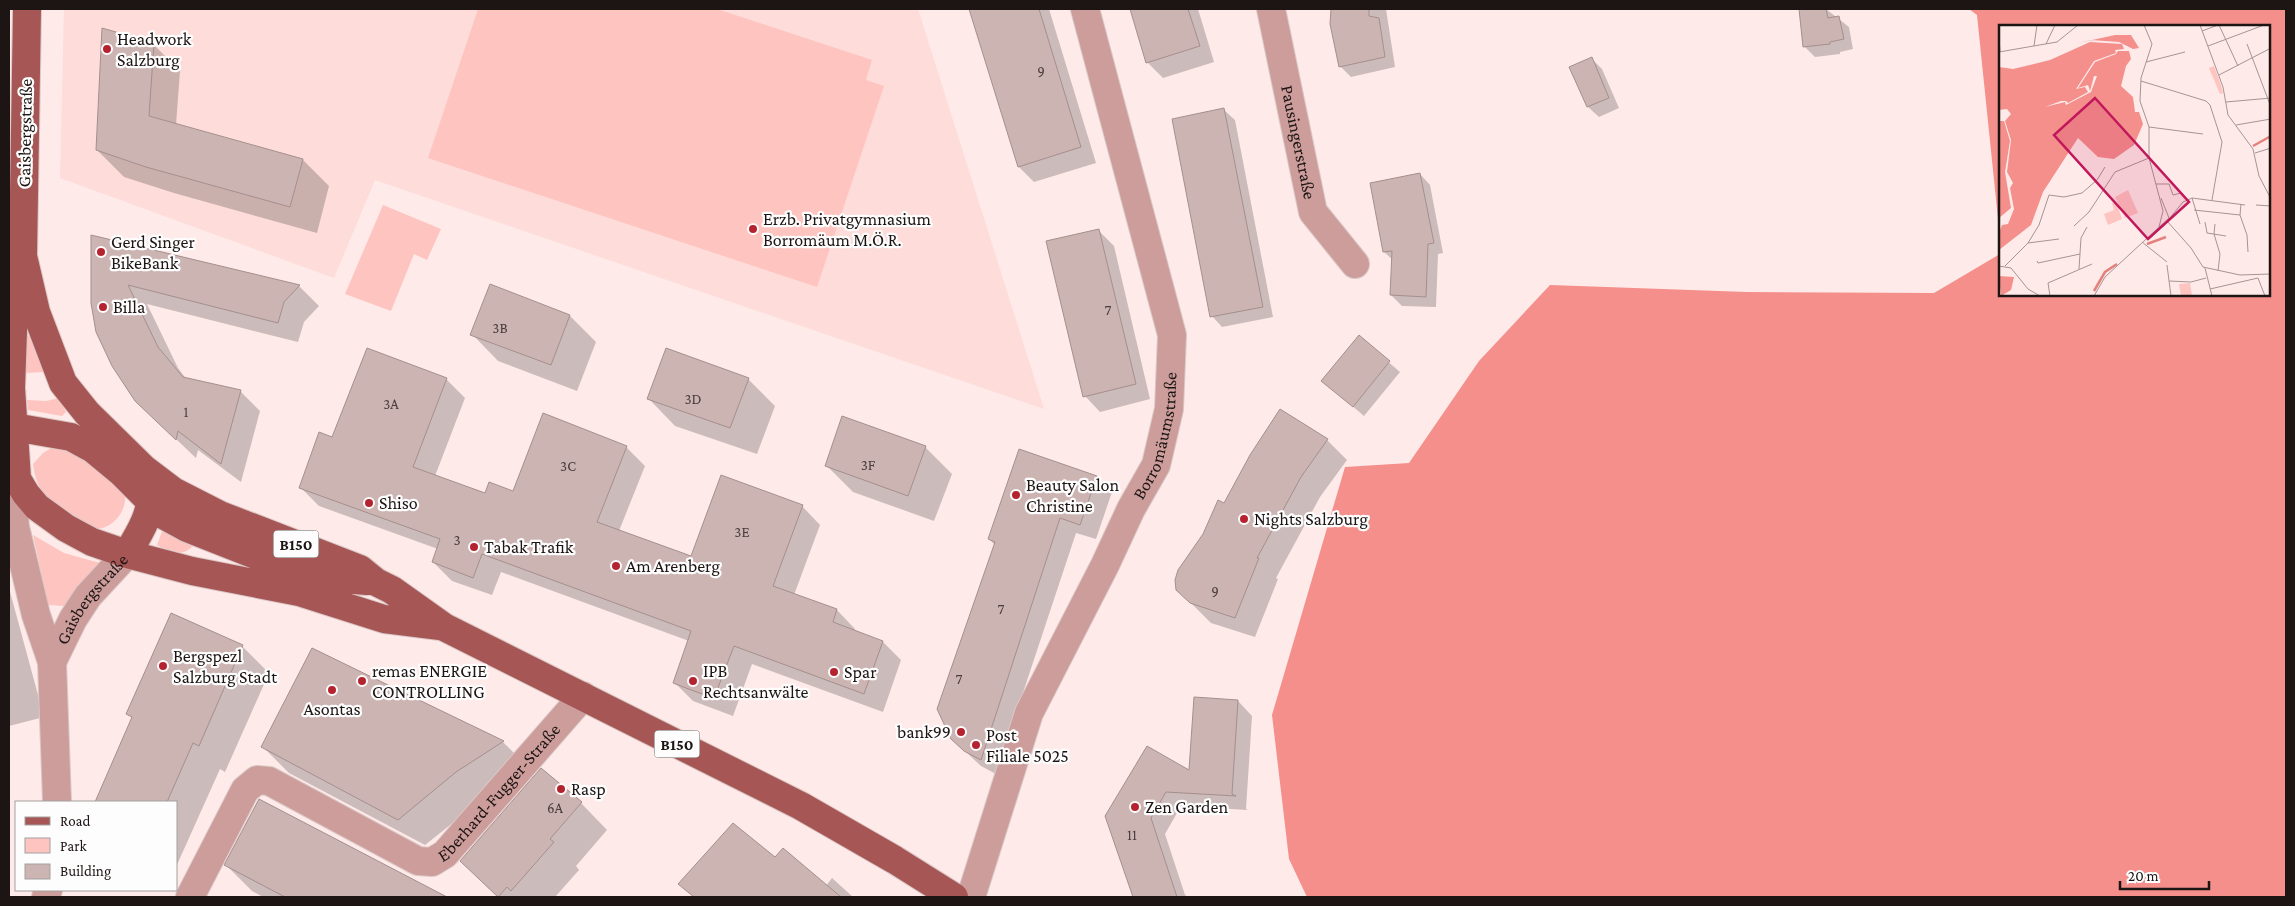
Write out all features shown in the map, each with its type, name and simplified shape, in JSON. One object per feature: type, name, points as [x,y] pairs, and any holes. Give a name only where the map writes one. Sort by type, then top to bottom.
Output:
[{"type":"main road","name":"Gaisbergstraße","points":[[27,9],[23,256],[14,304],[11,388],[13,478],[37,507],[66,528],[92,542],[128,554]]},
{"type":"main road","name":"Gaisbergstraße","points":[[23,256],[36,312],[63,383],[87,413],[144,468]]},
{"type":"main road","points":[[11,427],[71,437],[93,449],[122,473],[165,516],[188,528],[263,558],[329,578],[376,582]]},
{"type":"main road","points":[[128,554],[146,522],[152,503],[152,486],[144,468]]},
{"type":"main road","name":"B150","points":[[144,468],[173,490],[220,515],[360,568],[376,582],[392,590],[444,627],[801,806],[954,897]]},
{"type":"main road","name":"B150","points":[[128,554],[192,571],[299,592],[384,619],[444,627]]},
{"type":"street","name":"Borromäumstraße","points":[[971,897],[1029,713],[1131,509],[1156,465],[1170,409],[1172,335],[1084,9]]},
{"type":"street","name":"Pausingerstraße","points":[[1271,9],[1313,212],[1355,264]]},
{"type":"street","name":"Gaisbergstraße","points":[[13,478],[15,527],[36,615],[52,662],[57,801]]},
{"type":"street","name":"Gaisbergstraße","points":[[52,662],[73,619],[88,596],[128,554]]},
{"type":"street","name":"Eberhard-Fugger-Straße","points":[[190,897],[244,790],[257,780],[269,781],[418,861],[432,862],[445,854],[583,696]]},
{"type":"shaded area","name":"Erzb. Privatgymnasium Borromäum M.Ö.R.","points":[[64,9],[918,9],[1044,409],[375,180],[334,278],[60,178]]},
{"type":"shaded area","points":[[1969,9],[2286,9],[2286,897],[1307,897],[1289,859],[1272,715],[1345,467],[1409,463],[1479,361],[1550,285],[1747,292],[1934,293],[1999,255],[1999,296],[2270,296],[2270,25],[1999,25],[1999,228],[1977,15]]},
{"type":"green space","points":[[478,9],[717,9],[872,60],[866,80],[884,86],[817,287],[428,158]]},
{"type":"green space","points":[[383,205],[441,229],[427,260],[414,254],[391,311],[345,294]]},
{"type":"green space","points":[[26,335],[32,336],[47,372],[23,373]]},
{"type":"green space","points":[[59,398],[66,412],[62,416],[28,410],[27,400],[46,401]]},
{"type":"green space","points":[[58,444],[122,481],[125,496],[124,507],[117,518],[108,526],[96,529],[86,527],[60,511],[42,491],[33,464],[43,453]]},
{"type":"green space","points":[[165,524],[196,543],[187,551],[178,553],[168,551],[157,545]]},
{"type":"green space","points":[[33,535],[64,553],[100,563],[64,606],[48,605]]},
{"type":"building","points":[[969,9],[1039,9],[1081,147],[1018,167]]},
{"type":"building","points":[[1130,9],[1188,9],[1200,46],[1146,63]]},
{"type":"building","points":[[1331,9],[1369,9],[1369,16],[1379,18],[1385,57],[1339,67],[1330,24]]},
{"type":"building","points":[[1799,9],[1826,9],[1828,18],[1839,16],[1844,39],[1830,42],[1830,44],[1803,47]]},
{"type":"building","points":[[102,28],[154,43],[149,116],[303,159],[290,207],[146,167],[96,150]]},
{"type":"building","points":[[1592,57],[1609,98],[1587,107],[1569,67]]},
{"type":"building","points":[[1224,108],[1263,307],[1210,317],[1172,119]]},
{"type":"building","points":[[1420,173],[1434,243],[1428,244],[1426,297],[1390,295],[1392,251],[1383,252],[1370,183]]},
{"type":"building","points":[[1099,229],[1136,384],[1083,397],[1046,241]]},
{"type":"building","points":[[91,235],[300,285],[284,302],[278,323],[128,285],[158,347],[183,377],[241,390],[221,464],[178,431],[176,440],[135,401],[112,366],[96,332],[91,303]]},
{"type":"building","points":[[490,284],[570,315],[551,365],[470,335]]},
{"type":"building","points":[[1359,335],[1390,361],[1353,407],[1321,381]]},
{"type":"building","name":"Am Arenberg","points":[[367,348],[447,378],[413,467],[485,493],[489,482],[513,491],[543,413],[627,446],[597,522],[691,556],[721,475],[803,505],[773,586],[837,609],[833,622],[883,641],[864,694],[734,646],[714,698],[694,691],[673,683],[691,631],[482,554],[473,578],[432,562],[440,539],[299,488],[319,432],[332,437]]},
{"type":"building","points":[[666,348],[749,378],[730,428],[647,399]]},
{"type":"building","name":"Nights Salzburg","points":[[1280,409],[1328,439],[1301,477],[1257,558],[1259,558],[1235,618],[1190,603],[1176,590],[1175,580],[1178,570],[1203,534],[1218,500],[1224,503],[1250,455]]},
{"type":"building","points":[[842,416],[926,446],[908,496],[825,466]]},
{"type":"building","points":[[1019,449],[1097,476],[1080,525],[1060,518],[981,760],[964,751],[951,739],[937,709],[995,542],[988,539]]},
{"type":"building","points":[[171,613],[243,645],[199,746],[193,743],[167,801],[95,801],[132,717],[126,714]]},
{"type":"building","points":[[312,648],[504,741],[456,772],[398,820],[261,747]]},
{"type":"building","points":[[1194,697],[1238,700],[1232,794],[1236,796],[1166,792],[1151,818],[1177,897],[1133,897],[1105,816],[1147,746],[1189,770]]},
{"type":"building","points":[[541,768],[582,802],[550,839],[554,842],[511,891],[507,887],[498,897],[460,861]]},
{"type":"building","points":[[259,799],[447,897],[285,897],[224,865]]},
{"type":"building","points":[[733,823],[775,857],[783,848],[841,897],[694,897],[678,884]]},
{"type":"place","name":"Headwork Salzburg","points":[[107,49]]},
{"type":"place","name":"Erzb. Privatgymnasium Borromäum M.Ö.R.","points":[[753,229]]},
{"type":"place","name":"Gerd Singer BikeBank","points":[[101,252]]},
{"type":"place","name":"Billa","points":[[103,307]]},
{"type":"place","name":"Beauty Salon Christine","points":[[1016,495]]},
{"type":"place","name":"Shiso","points":[[369,503]]},
{"type":"place","name":"Nights Salzburg","points":[[1244,519]]},
{"type":"place","name":"Tabak Trafik","points":[[474,547]]},
{"type":"place","name":"Am Arenberg","points":[[616,566]]},
{"type":"place","name":"Bergspezl Salzburg Stadt","points":[[163,666]]},
{"type":"place","name":"Spar","points":[[834,672]]},
{"type":"place","name":"remas ENERGIE CONTROLLING","points":[[362,681]]},
{"type":"place","name":"IPB Rechtsanwälte","points":[[693,681]]},
{"type":"place","name":"Asontas","points":[[332,690]]},
{"type":"place","name":"bank99","points":[[961,732]]},
{"type":"place","name":"Post Filiale 5025","points":[[976,745]]},
{"type":"place","name":"Rasp","points":[[561,789]]},
{"type":"place","name":"Zen Garden","points":[[1135,807]]}]
